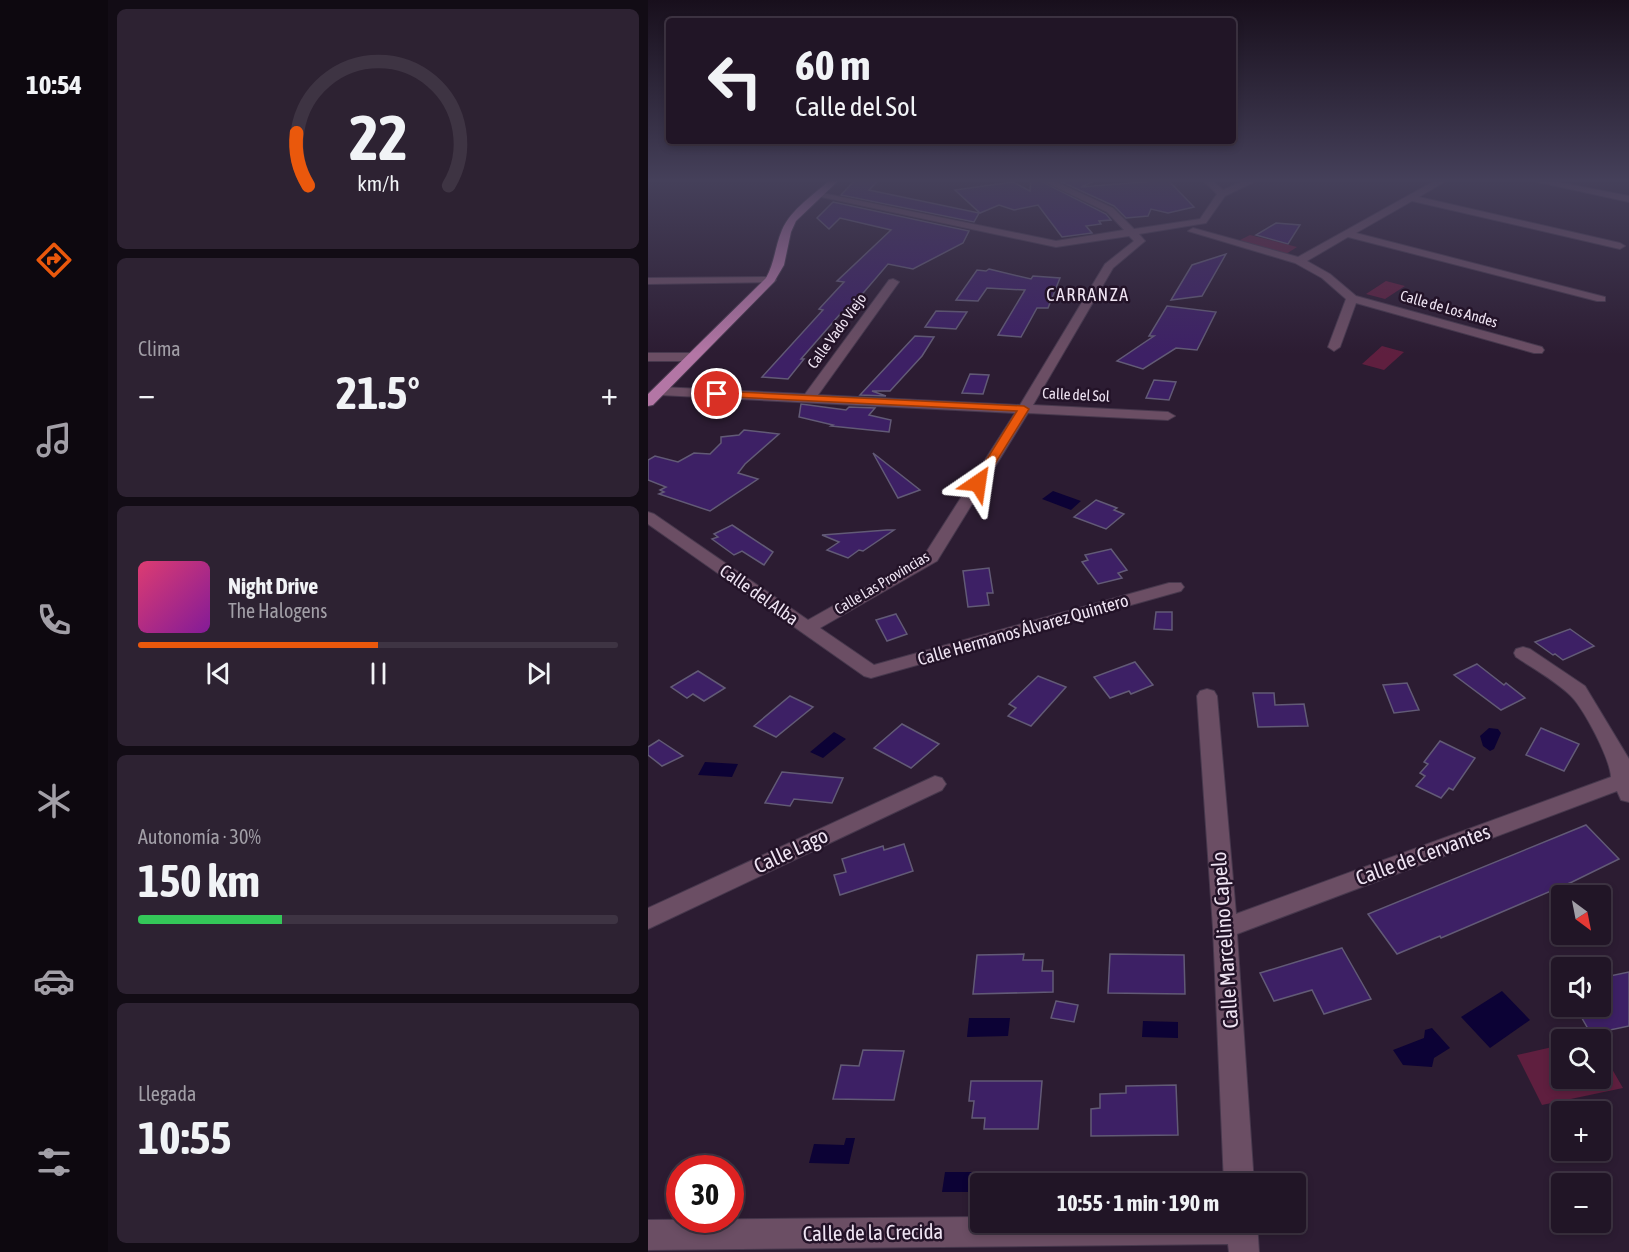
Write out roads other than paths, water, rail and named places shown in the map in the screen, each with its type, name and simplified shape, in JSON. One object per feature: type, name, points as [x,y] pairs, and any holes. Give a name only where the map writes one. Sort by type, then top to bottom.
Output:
[{"type":"main road","points":[[648,402],[770,280],[779,265],[785,237]]},
{"type":"street","points":[[1018,237],[1044,243],[1066,244],[1105,237]]},
{"type":"street","name":"Calle Las Provincias","points":[[807,628],[931,557],[1110,266],[1140,241],[1136,237]]},
{"type":"street","name":"Calle de Los Andes","points":[[1216,237],[1299,261],[1326,276],[1352,298],[1538,350]]},
{"type":"street","points":[[1299,261],[1341,237]]},
{"type":"street","points":[[1360,237],[1601,299]]},
{"type":"street","points":[[1583,237],[1620,246]]},
{"type":"street","points":[[648,281],[770,280]]},
{"type":"street","name":"Calle Vado Viejo","points":[[808,399],[893,282]]},
{"type":"street","points":[[1334,347],[1352,298]]},
{"type":"street","points":[[648,357],[693,357]]},
{"type":"street","name":"Calle del Sol","points":[[660,391],[1168,416]]},
{"type":"street","name":"Calle del Alba","points":[[648,517],[870,672]]},
{"type":"street","name":"Calle Hermanos Álvarez Quintero","points":[[870,672],[1175,587]]},
{"type":"street","points":[[1523,653],[1578,691],[1615,750],[1625,776]]},
{"type":"street","name":"Calle Marcelino Capelo","points":[[1208,696],[1225,928],[1238,1173]]},
{"type":"street","name":"Calle de Cervantes","points":[[1225,928],[1625,776]]},
{"type":"street","name":"Calle Lago","points":[[648,919],[935,784]]},
{"type":"street","name":"Calle de la Crecida","points":[[648,1235],[1242,1235]]},
{"type":"district","name":"CARRANZA","points":[[1088,295]]}]
